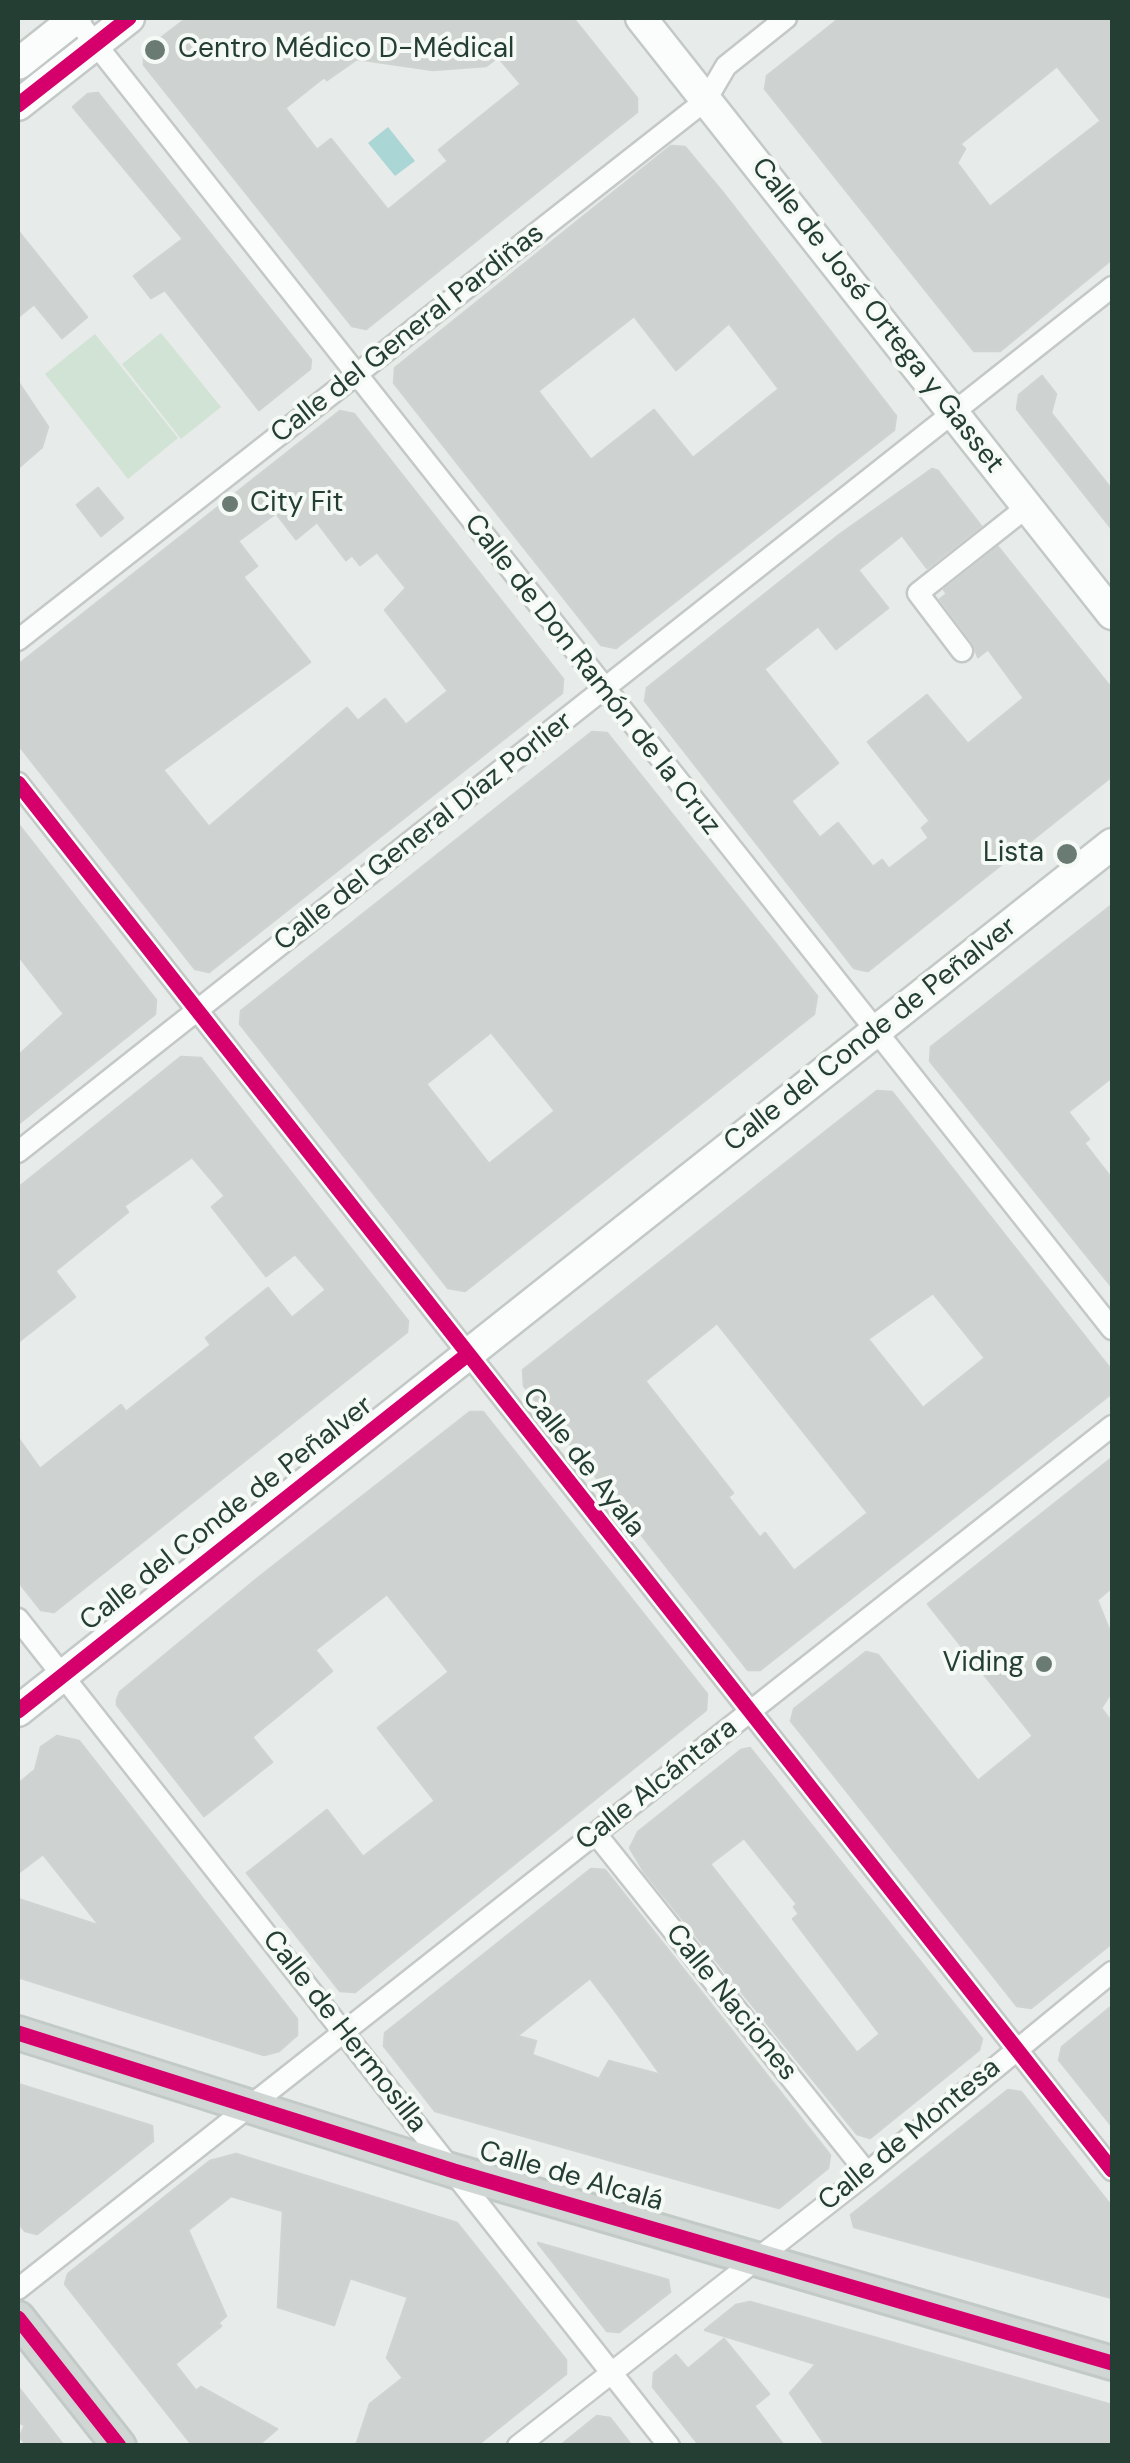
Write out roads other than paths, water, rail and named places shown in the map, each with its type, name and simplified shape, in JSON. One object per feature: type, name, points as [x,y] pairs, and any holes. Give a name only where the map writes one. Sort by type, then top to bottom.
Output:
[{"type":"main road","name":"Calle de Alcalá","points":[[18,2033],[454,2170],[1112,2362]]},
{"type":"main road","points":[[18,2318],[119,2446]]},
{"type":"street","points":[[18,64],[76,18]]},
{"type":"street","name":"Calle de Don Ramón de la Cruz","points":[[76,18],[603,690],[1112,1329]]},
{"type":"street","points":[[18,106],[128,18]]},
{"type":"street","name":"Calle de José Ortega y Gasset","points":[[641,18],[1112,614]]},
{"type":"street","name":"Calle del General Pardiñas","points":[[18,640],[706,100],[726,66],[786,18]]},
{"type":"street","name":"Calle del General Díaz Porlier","points":[[18,1152],[1112,287]]},
{"type":"street","points":[[962,652],[918,594],[1028,506]]},
{"type":"street","name":"Calle de Ayala","points":[[18,783],[748,1714],[1112,2170]]},
{"type":"street","name":"Calle del Conde de Peñalver","points":[[18,1711],[1112,844]]},
{"type":"street","name":"Calle Alcántara","points":[[18,2290],[1112,1426]]},
{"type":"street","name":"Calle de Hermosilla","points":[[18,1619],[669,2446]]},
{"type":"street","name":"Calle Naciones","points":[[596,1834],[867,2173]]},
{"type":"street","name":"Calle de Montesa","points":[[518,2446],[867,2173],[1112,1972]]},
{"type":"water","points":[[388,127],[415,161],[395,176],[368,143]]},
{"type":"place","name":"Centro Médico D-Médical","points":[[155,50]]},
{"type":"place","name":"City Fit","points":[[230,504]]},
{"type":"place","name":"Lista","points":[[1067,854]]},
{"type":"place","name":"Viding","points":[[1044,1664]]}]
